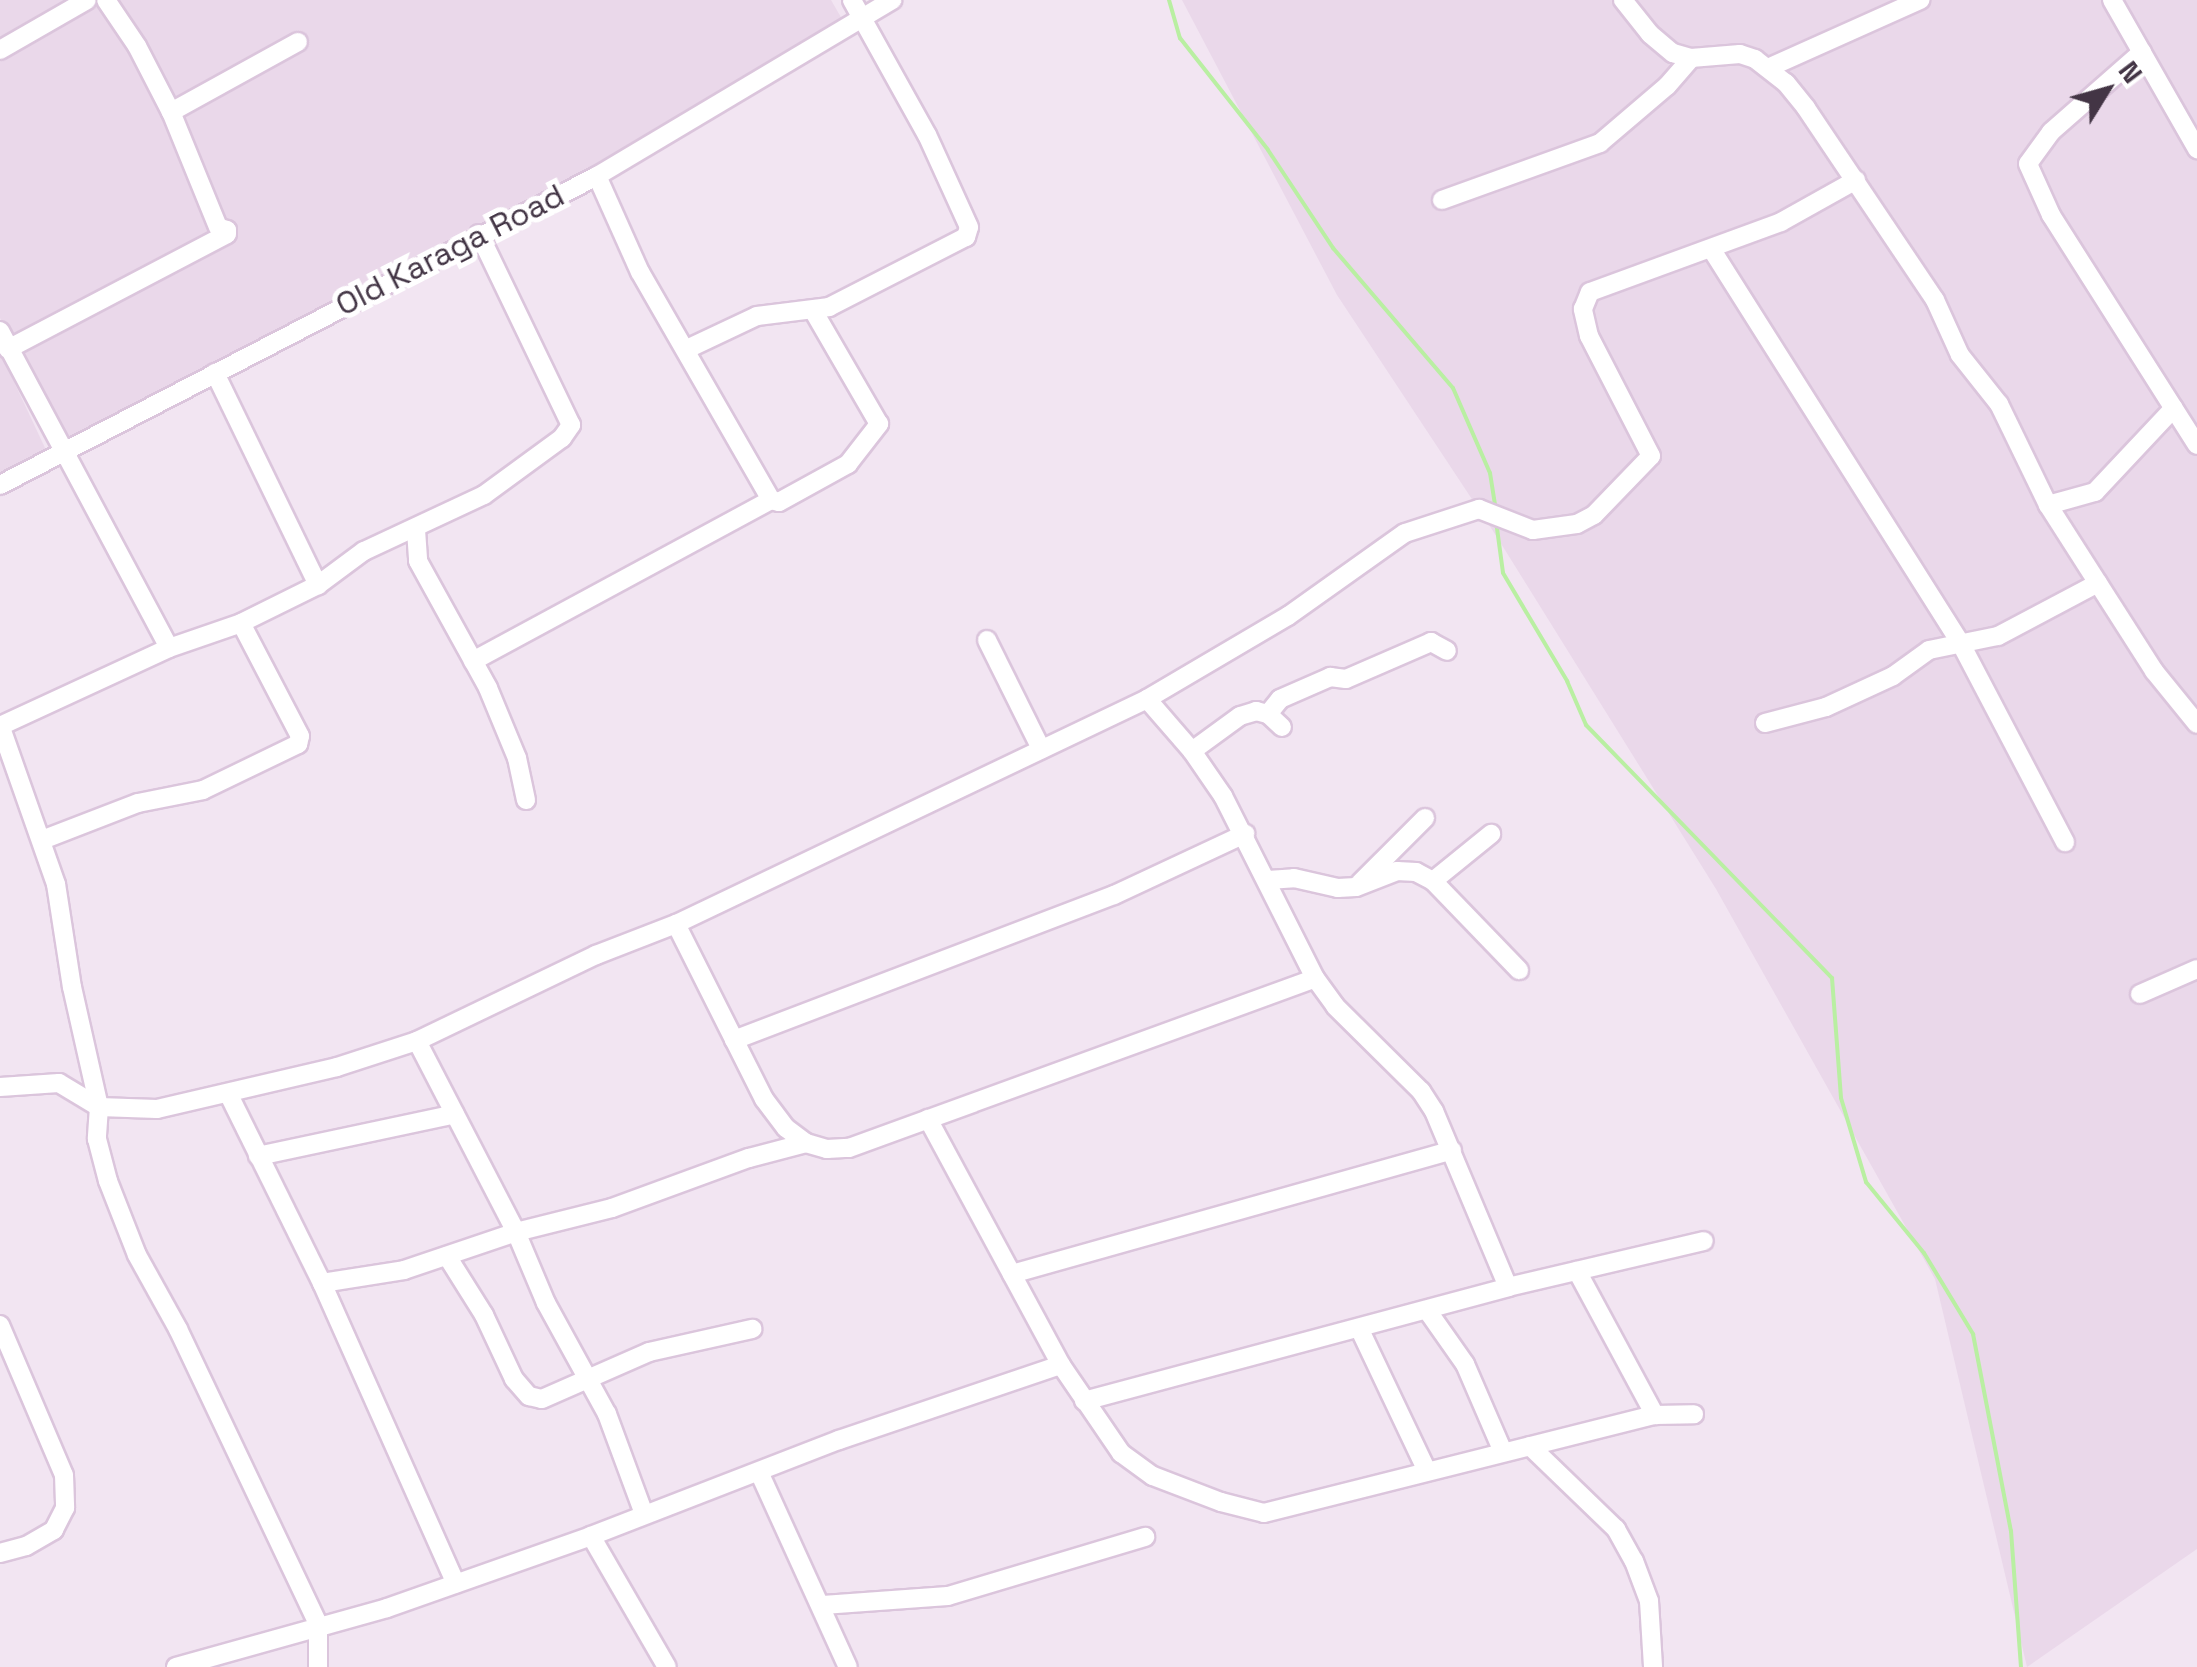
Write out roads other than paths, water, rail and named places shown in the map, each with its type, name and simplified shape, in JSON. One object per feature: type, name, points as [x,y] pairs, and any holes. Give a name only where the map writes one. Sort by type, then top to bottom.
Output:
[{"type":"street","points":[[0,50],[88,0]]},
{"type":"street","points":[[8,350],[227,234],[227,230],[218,227],[171,112],[137,46],[106,0]]},
{"type":"street","points":[[687,349],[757,316],[814,312],[855,296],[958,242],[969,228],[919,118],[852,0]]},
{"type":"street","name":"Old Karaga Road","points":[[0,485],[479,234],[598,176],[892,0]]},
{"type":"street","points":[[1623,0],[1650,34],[1674,53],[1691,58],[1740,54],[1768,68],[1806,108],[1935,300],[1960,354],[1999,404],[2048,505],[2154,671],[2197,724]]},
{"type":"street","points":[[1768,68],[1920,0]]},
{"type":"street","points":[[2112,0],[2197,149]]},
{"type":"street","points":[[171,112],[298,42]]},
{"type":"street","points":[[2142,52],[2051,132],[2028,164],[2051,215],[2197,445]]},
{"type":"street","points":[[1442,200],[1600,143],[1667,86],[1691,58]]},
{"type":"street","points":[[598,176],[640,272],[771,500]]},
{"type":"street","points":[[0,1087],[59,1083],[99,1107],[157,1110],[229,1095],[416,1041],[596,954],[676,924],[1147,699],[1288,616],[1405,534],[1479,510],[1533,530],[1578,524],[1594,514],[1651,456],[1588,336],[1583,309],[1590,292],[1780,222],[1856,180]]},
{"type":"street","points":[[318,1667],[318,1624],[178,1328],[137,1255],[108,1181],[97,1139],[99,1107],[72,987],[56,884],[0,725],[169,648],[241,623],[318,585],[364,552],[484,495],[534,462],[571,425],[479,234]]},
{"type":"street","points":[[1712,250],[1961,644],[2065,842]]},
{"type":"street","points":[[473,661],[771,500],[779,502],[848,464],[879,424],[814,312]]},
{"type":"street","points":[[0,331],[169,648]]},
{"type":"street","points":[[214,373],[318,585]]},
{"type":"street","points":[[2048,505],[2096,492],[2174,408]]},
{"type":"street","points":[[416,530],[418,561],[473,661],[517,758],[526,800]]},
{"type":"street","points":[[1766,723],[1826,707],[1893,676],[1929,650],[1998,636],[2098,583]]},
{"type":"street","points":[[42,840],[138,803],[203,790],[298,744],[300,736],[241,623]]},
{"type":"street","points":[[987,640],[1041,749]]},
{"type":"street","points":[[1192,751],[1240,716],[1256,711],[1275,721],[1280,700],[1330,677],[1346,678],[1431,642],[1448,651]]},
{"type":"street","points":[[1147,699],[1192,751],[1245,834],[1315,978],[1335,1006],[1421,1091],[1452,1150],[1508,1287]]},
{"type":"street","points":[[1356,887],[1425,818]]},
{"type":"street","points":[[734,1040],[1114,895],[1245,834]]},
{"type":"street","points":[[1433,881],[1491,834]]},
{"type":"street","points":[[1268,880],[1294,878],[1338,888],[1356,887],[1397,870],[1416,872],[1433,881],[1519,970]]},
{"type":"street","points":[[676,924],[764,1099],[786,1128],[806,1143],[826,1149],[849,1148],[1315,978]]},
{"type":"street","points":[[2140,994],[2197,969]]},
{"type":"street","points":[[416,1041],[516,1232],[586,1383],[607,1414],[644,1514]]},
{"type":"street","points":[[229,1095],[322,1283],[456,1584]]},
{"type":"street","points":[[258,1156],[455,1114]]},
{"type":"street","points":[[928,1119],[1061,1365],[1121,1453],[1153,1476],[1221,1502],[1264,1513],[1655,1415],[1694,1414]]},
{"type":"street","points":[[322,1283],[370,1278],[447,1256],[516,1232],[612,1208],[749,1158],[806,1143]]},
{"type":"street","points":[[1012,1274],[1452,1150]]},
{"type":"street","points":[[1084,1401],[1360,1330],[1508,1287],[1704,1241]]},
{"type":"street","points":[[447,1256],[484,1315],[514,1379],[529,1396],[556,1397],[649,1352],[752,1330]]},
{"type":"street","points":[[1577,1270],[1655,1415]]},
{"type":"street","points":[[1427,1310],[1465,1364],[1504,1452]]},
{"type":"street","points":[[0,1325],[64,1475],[65,1508],[54,1530],[26,1546],[0,1553]]},
{"type":"street","points":[[1360,1330],[1427,1471]]},
{"type":"street","points":[[176,1667],[318,1624],[387,1608],[592,1536],[839,1440],[1061,1365]]},
{"type":"street","points":[[1530,1446],[1616,1530],[1634,1561],[1649,1601],[1652,1667]]},
{"type":"street","points":[[759,1472],[823,1604],[848,1667]]},
{"type":"street","points":[[592,1536],[667,1667]]},
{"type":"street","points":[[823,1604],[948,1596],[1145,1537]]},
{"type":"waterway","points":[[1169,0],[1180,38],[1268,150],[1333,248],[1453,388],[1490,473],[1495,506]]},
{"type":"waterway","points":[[1496,521],[1503,573],[1567,681],[1586,725],[1832,978],[1841,1098],[1866,1182],[1924,1253],[1973,1334],[2011,1531],[2021,1667]]}]
